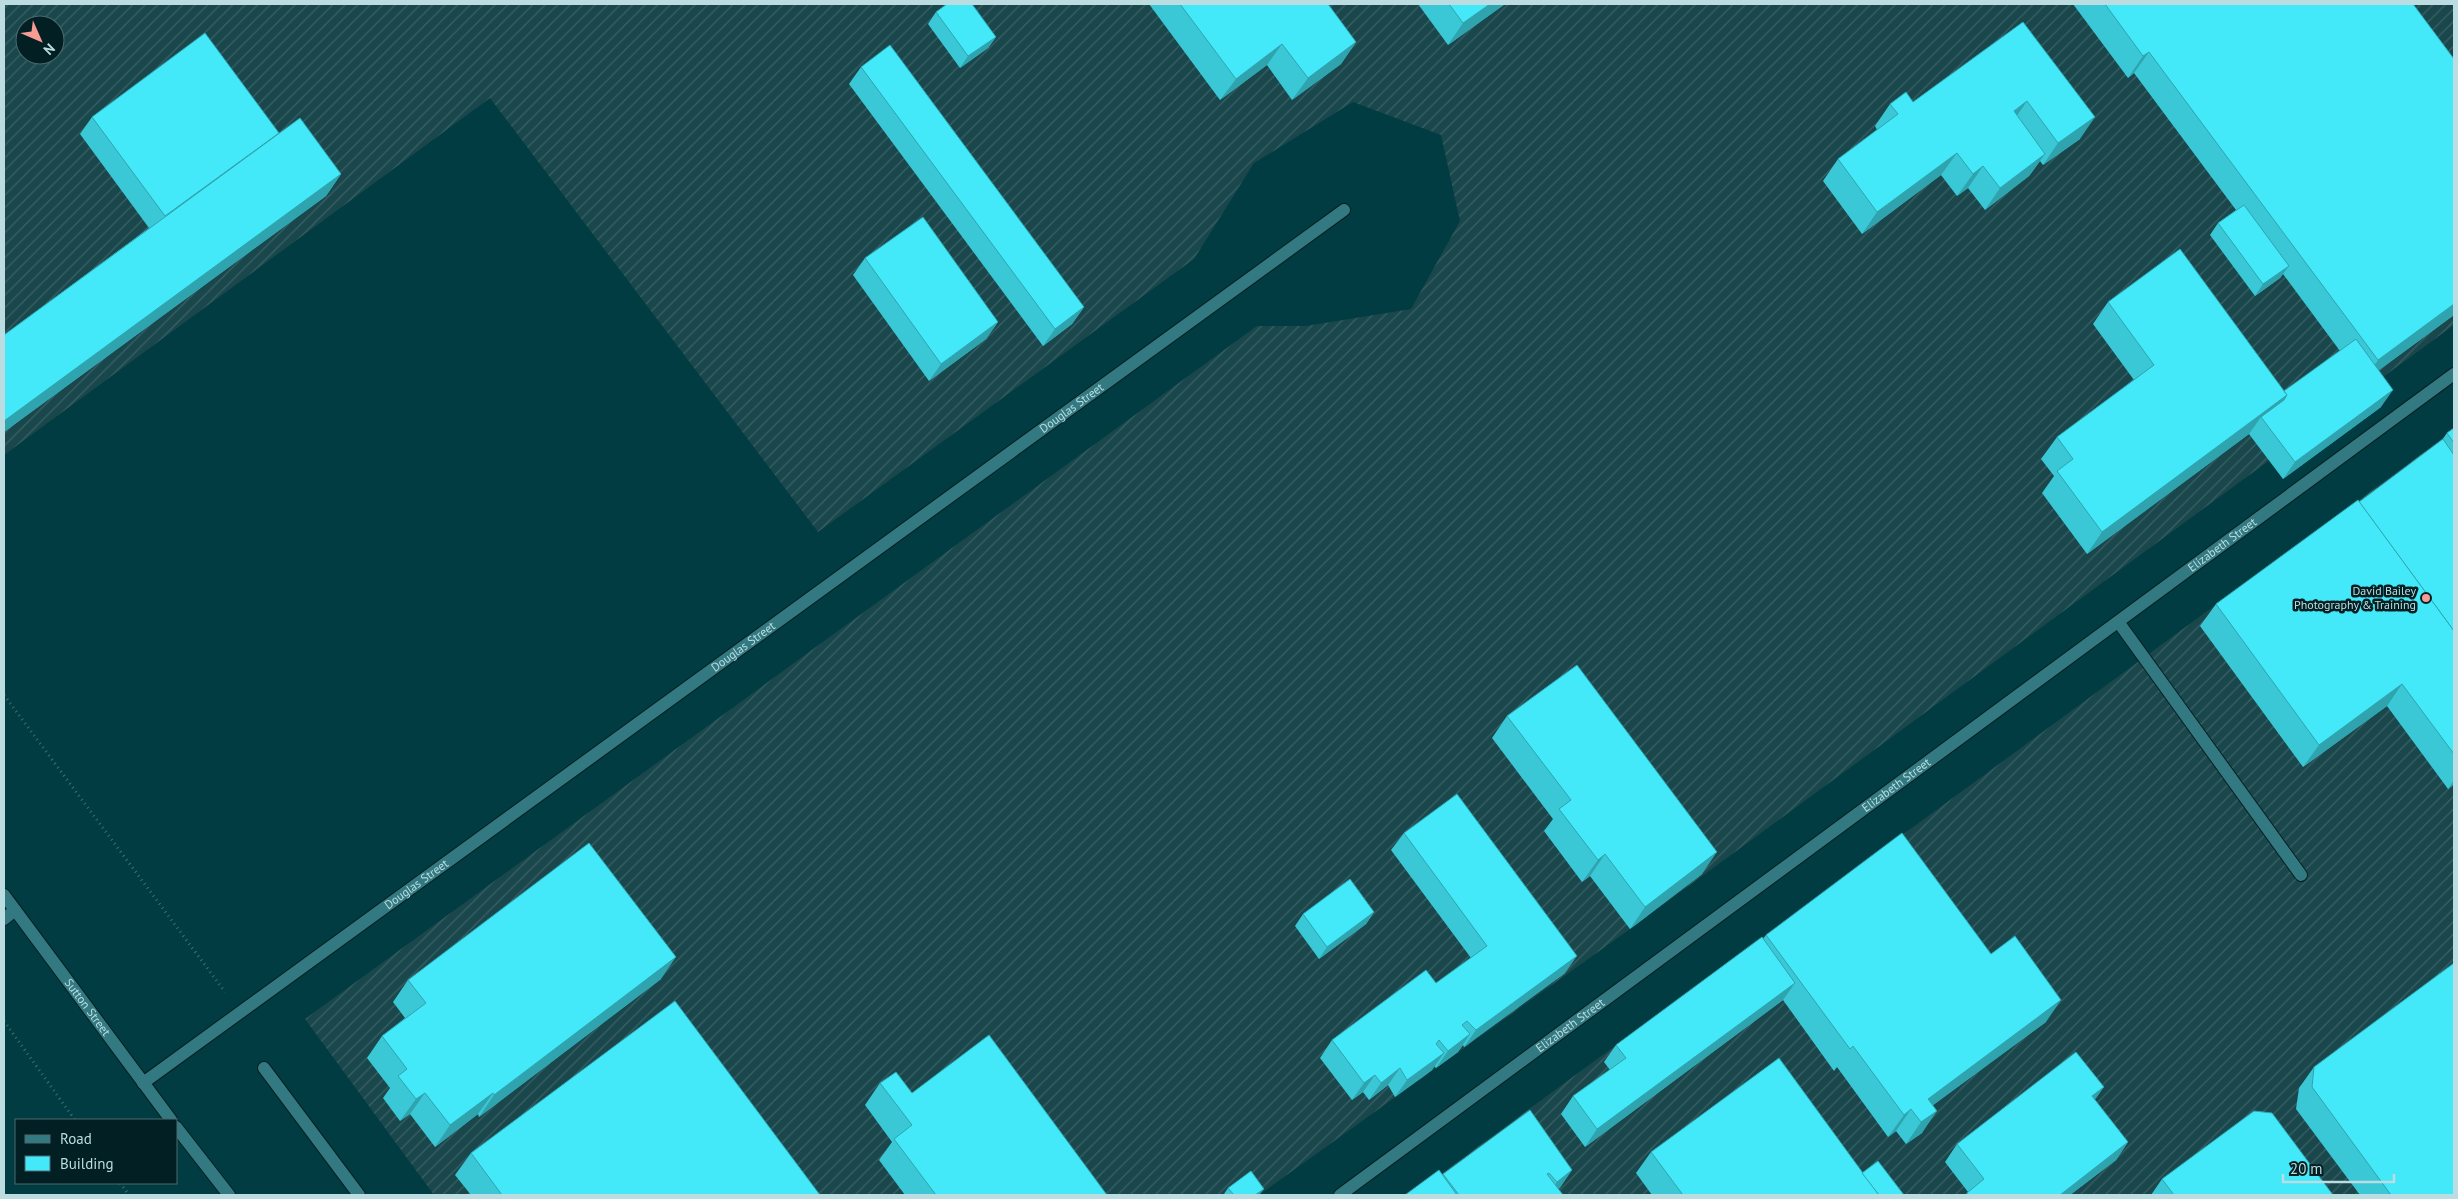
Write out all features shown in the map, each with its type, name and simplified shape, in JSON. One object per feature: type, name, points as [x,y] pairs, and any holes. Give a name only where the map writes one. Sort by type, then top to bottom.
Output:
[{"type":"street","name":"Douglas Street","points":[[142,1083],[1344,210]]},
{"type":"street","name":"Elizabeth Street","points":[[1340,1195],[2454,374]]},
{"type":"street","points":[[2118,623],[2301,875]]},
{"type":"street","name":"Sutton Street","points":[[4,895],[170,1119]]},
{"type":"street","points":[[4,919],[15,910]]},
{"type":"street","points":[[264,1068],[359,1195]]},
{"type":"street","points":[[178,1130],[228,1195]]},
{"type":"path","points":[[4,695],[240,1012]]},
{"type":"path","points":[[4,1021],[74,1119]]},
{"type":"path","points":[[121,1184],[129,1195]]},
{"type":"shaded area","points":[[4,4],[2454,4],[2454,325],[1630,929],[1259,1195],[434,1195],[305,1019],[1257,326],[1306,326],[1411,309],[1460,221],[1441,135],[1353,102],[1254,163],[1194,259],[818,532],[490,98],[4,455]]},
{"type":"shaded area","points":[[2454,430],[2454,1195],[1412,1195]]},
{"type":"building","points":[[947,4],[972,4],[996,37],[968,56],[936,12]]},
{"type":"building","points":[[1180,4],[1328,4],[1356,42],[1308,78],[1282,44],[1236,79]]},
{"type":"building","points":[[1449,4],[1490,4],[1463,23]]},
{"type":"building","points":[[2105,4],[2413,4],[2454,59],[2454,304],[2378,360],[2149,52],[2143,56]]},
{"type":"building","points":[[2023,22],[2095,117],[2058,143],[2027,101],[2014,111],[2045,154],[2000,188],[1983,166],[1973,174],[1957,153],[1877,212],[1838,159],[1898,114],[1890,104],[1906,92],[1913,102]]},
{"type":"building","points":[[205,33],[279,133],[165,216],[92,117]]},
{"type":"building","points":[[890,45],[1084,307],[1055,329],[861,67]]},
{"type":"building","points":[[300,118],[341,174],[4,421],[4,335]]},
{"type":"building","points":[[2244,205],[2289,266],[2263,284],[2218,223]]},
{"type":"building","points":[[923,217],[998,322],[941,364],[865,258]]},
{"type":"building","points":[[2180,249],[2287,395],[2102,532],[2057,471],[2073,459],[2057,437],[2154,365],[2108,302]]},
{"type":"building","points":[[2356,339],[2393,390],[2295,462],[2261,417],[2284,400],[2287,395],[2284,391]]},
{"type":"building","points":[[2454,428],[2454,443],[2447,433]]},
{"type":"building","name":"David Bailey Photography & Training","points":[[2443,439],[2454,455],[2454,631],[2359,502]]},
{"type":"building","points":[[2358,500],[2454,631],[2454,754],[2402,684],[2319,745],[2216,604]]},
{"type":"building","points":[[1577,665],[1717,852],[1645,907],[1605,854],[1598,860],[1559,809],[1571,800],[1507,716]]},
{"type":"building","points":[[1457,794],[1577,956],[1476,1030],[1467,1021],[1462,1025],[1470,1034],[1448,1051],[1439,1040],[1436,1044],[1444,1053],[1407,1080],[1400,1068],[1381,1083],[1375,1075],[1364,1083],[1332,1040],[1426,970],[1436,983],[1487,946],[1404,833]]},
{"type":"building","points":[[1902,833],[1991,954],[2015,936],[2061,1000],[1928,1099],[1937,1111],[1921,1122],[1911,1109],[1904,1115],[1853,1046],[1850,1049],[1766,935]]},
{"type":"building","points":[[589,843],[676,957],[494,1095],[493,1093],[450,1125],[425,1093],[416,1099],[398,1076],[407,1069],[382,1036],[426,1003],[408,980]]},
{"type":"building","points":[[1350,879],[1374,912],[1327,947],[1303,914]]},
{"type":"building","points":[[1762,937],[1795,983],[1597,1129],[1573,1096],[1626,1058],[1616,1045]]},
{"type":"building","points":[[2454,963],[2454,1195],[2391,1195],[2312,1087],[2314,1067]]},
{"type":"building","points":[[675,1001],[820,1195],[502,1195],[471,1153]]},
{"type":"building","points":[[989,1035],[1107,1195],[936,1195],[894,1139],[912,1125],[880,1083],[896,1072],[912,1093]]},
{"type":"building","points":[[2076,1052],[2104,1087],[2092,1096],[2128,1142],[2060,1195],[1968,1195],[1967,1193],[1984,1179],[1957,1144]]},
{"type":"building","points":[[1779,1058],[1879,1195],[1683,1195],[1651,1152]]},
{"type":"building","points":[[1530,1110],[1572,1170],[1557,1182],[1549,1173],[1547,1174],[1563,1195],[1459,1195],[1443,1174]]},
{"type":"building","points":[[2254,1111],[2272,1113],[2333,1195],[2174,1195],[2162,1179]]},
{"type":"building","points":[[1878,1161],[1904,1195],[1879,1195],[1862,1173]]},
{"type":"building","points":[[1439,1170],[1457,1195],[1405,1195]]},
{"type":"building","points":[[1251,1171],[1264,1189],[1255,1195],[1234,1195],[1228,1188]]},
{"type":"place","name":"David Bailey Photography & Training","points":[[2426,598]]}]
